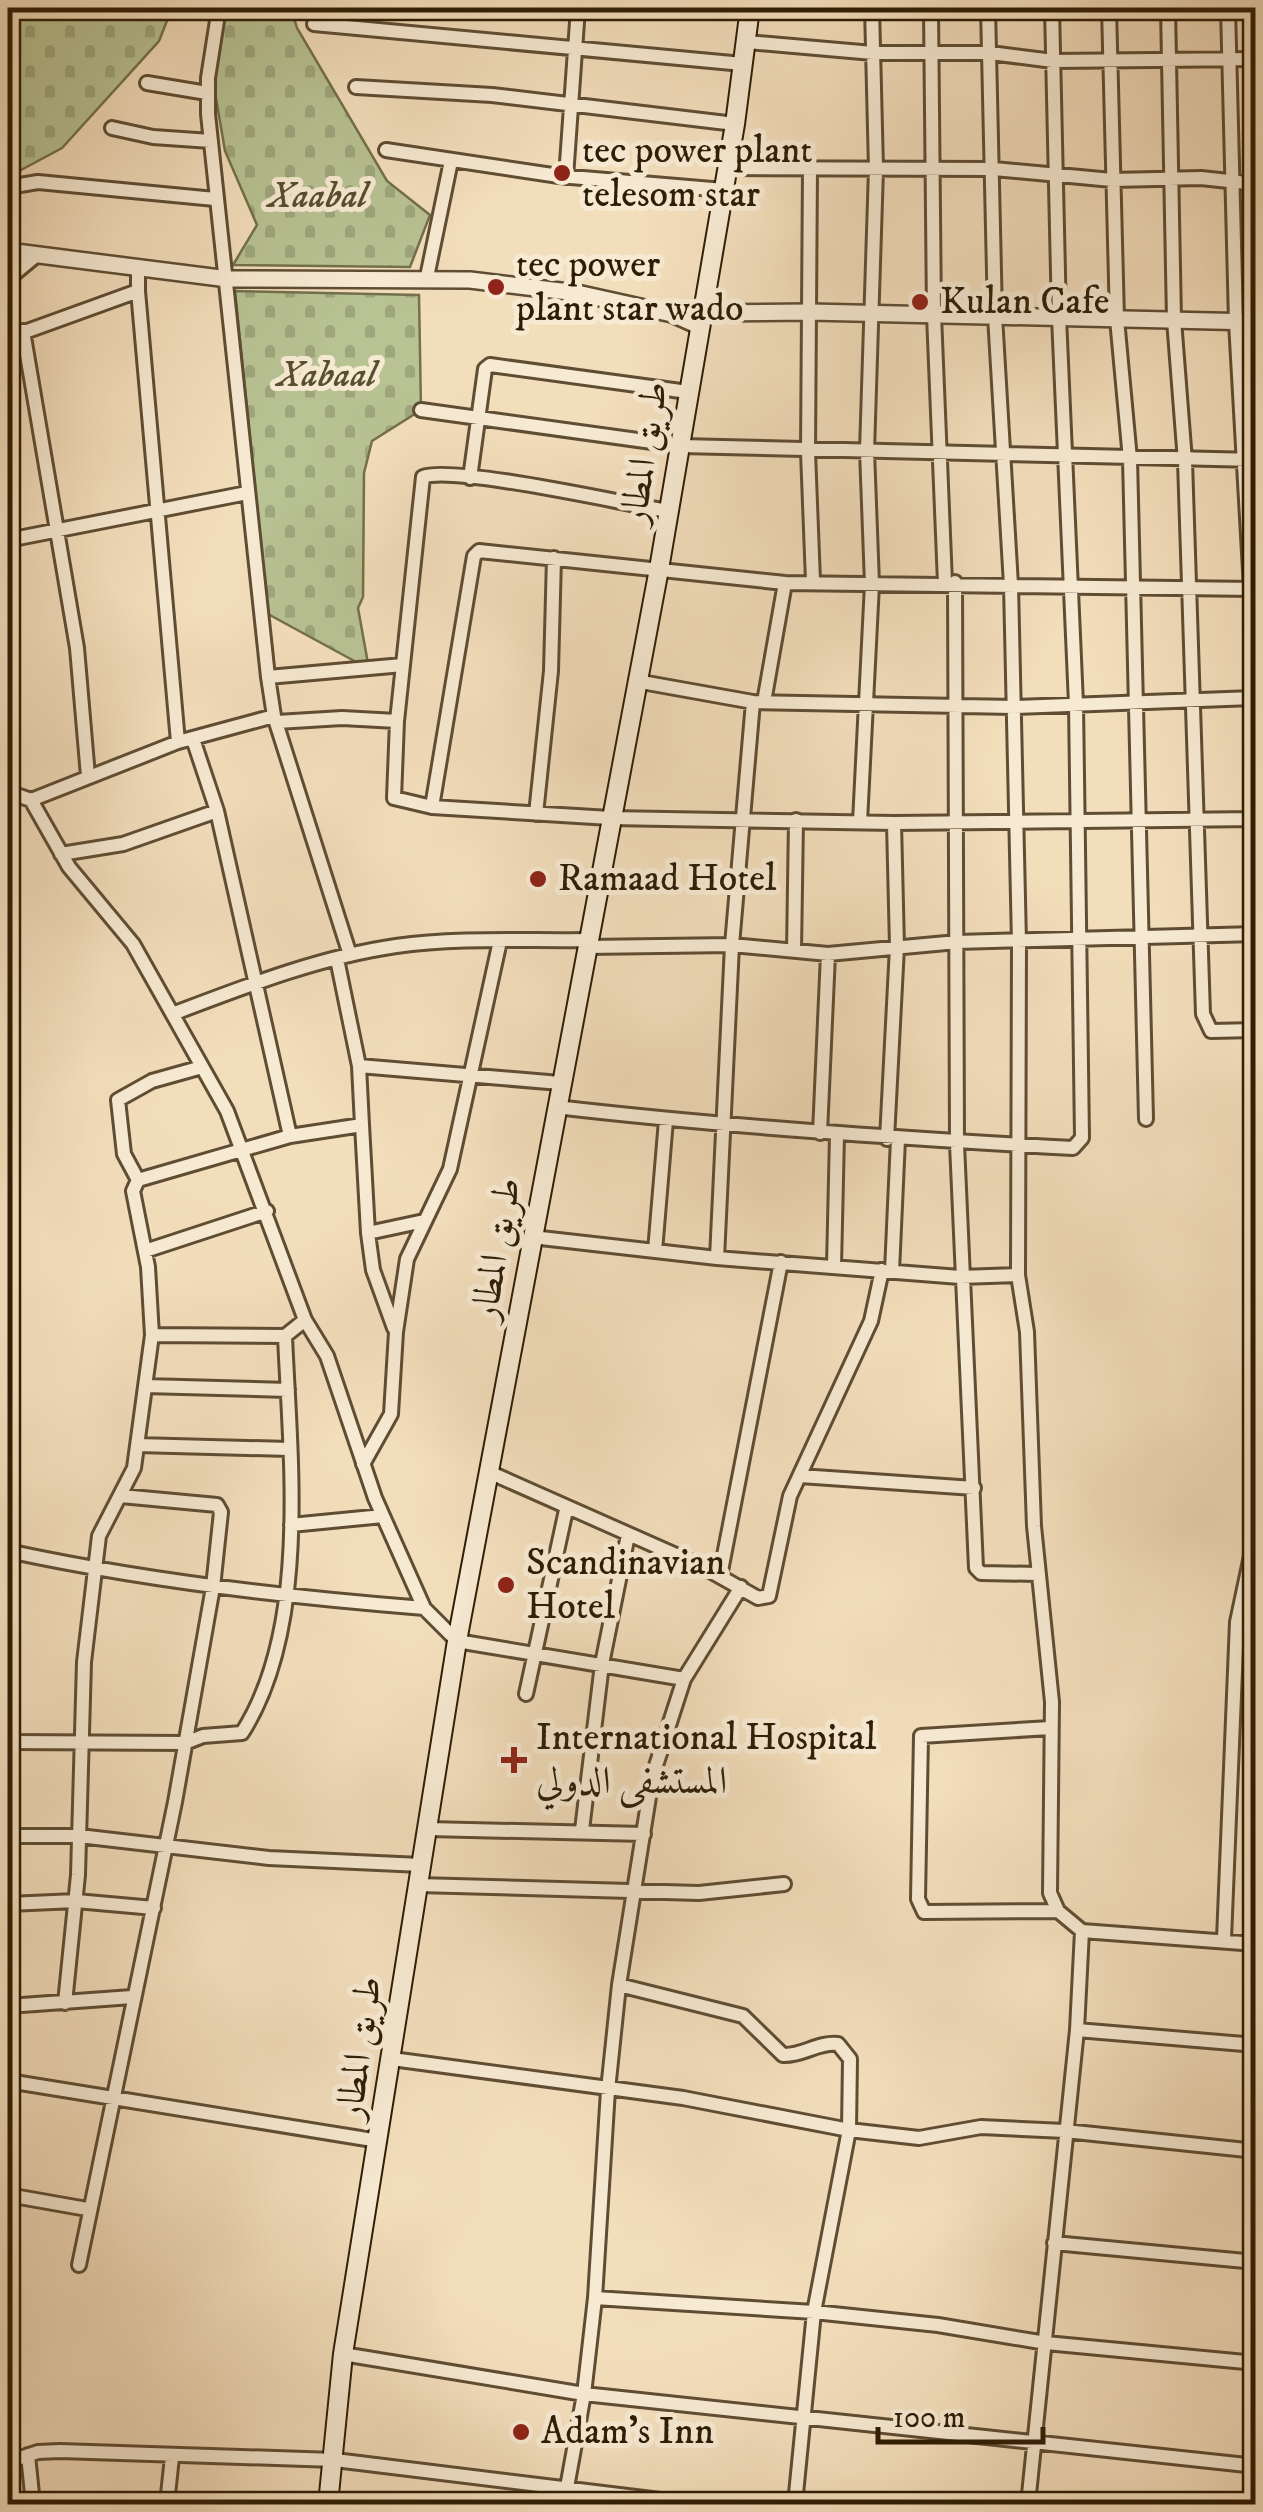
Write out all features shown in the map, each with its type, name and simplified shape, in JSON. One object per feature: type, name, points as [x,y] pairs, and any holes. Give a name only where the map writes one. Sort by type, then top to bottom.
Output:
[{"type":"main road","name":"طريق المطار","points":[[328,2504],[343,2354],[458,1641],[659,568],[735,124],[750,8]]},
{"type":"street","points":[[220,8],[207,93],[215,199],[228,279],[268,677],[275,719],[344,957],[360,1066],[373,1270],[396,1332]]},
{"type":"street","points":[[566,177],[578,8]]},
{"type":"street","points":[[860,822],[872,584],[867,452],[868,313],[876,170],[872,8]]},
{"type":"street","points":[[931,8],[934,314],[956,704],[956,1144],[978,1571],[1038,1574]]},
{"type":"street","points":[[988,8],[994,316],[1011,584],[1014,707],[1019,943],[1018,1274],[1027,1332],[1038,1574],[1050,1666],[1050,1893],[1058,1910],[1082,1931],[1256,1944]]},
{"type":"street","points":[[556,1107],[724,1127],[956,1144],[1073,1148],[1082,1138],[1076,704],[1054,175],[1052,8]]},
{"type":"street","points":[[1109,8],[1117,319],[1130,459],[1146,1120]]},
{"type":"street","points":[[1168,8],[1175,180],[1174,320],[1185,460],[1202,1014],[1207,1029],[1256,1030]]},
{"type":"street","points":[[1228,8],[1236,322],[1250,460],[1256,900]]},
{"type":"street","points":[[314,24],[744,64]]},
{"type":"street","points":[[748,42],[873,53],[990,53],[1053,61],[1256,59]]},
{"type":"street","points":[[147,83],[207,93]]},
{"type":"street","points":[[356,86],[574,103],[735,124]]},
{"type":"street","points":[[112,128],[153,137],[211,141]]},
{"type":"street","points":[[386,150],[566,177],[724,190]]},
{"type":"street","points":[[426,277],[451,161]]},
{"type":"street","points":[[726,168],[994,169],[1112,180],[1256,184]]},
{"type":"street","points":[[810,169],[808,452],[813,582]]},
{"type":"street","points":[[8,187],[38,182],[215,199]]},
{"type":"street","points":[[8,251],[228,279],[426,277],[577,293],[701,320],[810,312],[1256,322]]},
{"type":"street","points":[[8,279],[37,255]]},
{"type":"street","points":[[138,268],[155,512],[178,742]]},
{"type":"street","points":[[8,338],[138,292]]},
{"type":"street","points":[[24,331],[77,648],[88,776]]},
{"type":"street","points":[[470,478],[490,365],[688,392]]},
{"type":"street","points":[[420,410],[680,446],[1250,460]]},
{"type":"street","points":[[668,510],[470,478],[432,474],[419,483],[392,794],[432,807],[610,818],[894,823],[1253,819]]},
{"type":"street","points":[[8,540],[248,493]]},
{"type":"street","points":[[432,807],[474,556],[479,551],[785,583],[950,582],[1253,589]]},
{"type":"street","points":[[536,814],[551,671],[554,558]]},
{"type":"street","points":[[718,1258],[732,945],[742,819],[759,702],[785,583]]},
{"type":"street","points":[[268,677],[403,665]]},
{"type":"street","points":[[636,680],[759,702],[1014,707],[1135,699],[1252,698]]},
{"type":"street","points":[[31,800],[178,742],[275,719],[397,721]]},
{"type":"street","points":[[193,738],[218,811],[290,1136]]},
{"type":"street","points":[[8,792],[31,800],[61,854],[133,944],[174,1013],[244,1149],[305,1320],[327,1356],[383,1516],[424,1608],[458,1641],[684,1679]]},
{"type":"street","points":[[61,854],[124,844],[218,811]]},
{"type":"street","points":[[794,951],[796,820]]},
{"type":"street","points":[[491,1473],[720,1576],[758,1598],[774,1592],[786,1515],[871,1321],[887,1271],[897,947],[894,823]]},
{"type":"street","points":[[174,1013],[344,957],[447,941],[732,945],[828,954],[957,942],[1256,934]]},
{"type":"street","points":[[363,1464],[391,1414],[396,1332],[407,1259],[450,1169],[500,941]]},
{"type":"street","points":[[820,1134],[828,954]]},
{"type":"street","points":[[360,1066],[560,1083]]},
{"type":"street","points":[[138,1180],[124,1154],[118,1100],[152,1081],[202,1067]]},
{"type":"street","points":[[655,1251],[666,1120]]},
{"type":"street","points":[[64,2003],[76,1901],[84,1662],[95,1570],[104,1521],[130,1484],[152,1334],[145,1251],[133,1191],[138,1180],[244,1149],[290,1136],[362,1125]]},
{"type":"street","points":[[834,1266],[837,1135]]},
{"type":"street","points":[[145,1251],[267,1211]]},
{"type":"street","points":[[368,1233],[424,1220]]},
{"type":"street","points":[[532,1236],[718,1258],[960,1276],[1018,1274]]},
{"type":"street","points":[[720,1576],[782,1262]]},
{"type":"street","points":[[152,1334],[286,1336],[305,1320]]},
{"type":"street","points":[[8,1742],[82,1746],[185,1744],[203,1736],[242,1733],[268,1678],[284,1597],[291,1526],[286,1336]]},
{"type":"street","points":[[145,1386],[288,1390]]},
{"type":"street","points":[[137,1446],[289,1450]]},
{"type":"street","points":[[800,1476],[974,1488]]},
{"type":"street","points":[[78,2266],[185,1744],[213,1587],[219,1508],[121,1496]]},
{"type":"street","points":[[526,1694],[566,1510]]},
{"type":"street","points":[[291,1526],[383,1516]]},
{"type":"street","points":[[1224,1940],[1238,1622],[1256,1532]]},
{"type":"street","points":[[582,1830],[602,1664],[628,1536]]},
{"type":"street","points":[[8,1550],[95,1570],[284,1597],[424,1608]]},
{"type":"street","points":[[565,2498],[596,2298],[608,2090],[619,1985],[652,1778],[684,1679],[741,1587]]},
{"type":"street","points":[[1050,1728],[921,1736],[918,1906],[924,1912],[1058,1910]]},
{"type":"street","points":[[428,1828],[644,1834]]},
{"type":"street","points":[[8,1836],[166,1842],[269,1858],[421,1866]]},
{"type":"street","points":[[418,1885],[632,1888],[698,1893],[784,1884]]},
{"type":"street","points":[[8,1904],[76,1901],[154,1908]]},
{"type":"street","points":[[1028,2504],[1077,2030],[1082,1931]]},
{"type":"street","points":[[619,1985],[744,2016],[783,2055],[838,2044],[852,2069],[849,2130],[814,2312],[795,2504]]},
{"type":"street","points":[[8,2006],[132,1998]]},
{"type":"street","points":[[1077,2030],[1256,2046]]},
{"type":"street","points":[[392,2060],[683,2098],[849,2130],[919,2138],[981,2127],[1065,2131],[1256,2151]]},
{"type":"street","points":[[8,2081],[379,2141]]},
{"type":"street","points":[[8,2195],[87,2210]]},
{"type":"street","points":[[1054,2243],[1256,2262]]},
{"type":"street","points":[[596,2298],[814,2312],[938,2325],[1046,2343],[1256,2362]]},
{"type":"street","points":[[343,2354],[584,2394],[1256,2466]]},
{"type":"street","points":[[8,2438],[33,2504]]},
{"type":"street","points":[[16,2458],[60,2451],[335,2460],[565,2498],[693,2504]]},
{"type":"street","points":[[167,2504],[172,2457]]},
{"type":"green space","points":[[172,8],[159,41],[62,148],[8,177],[8,9]]},
{"type":"green space","name":"Xaabal","points":[[221,8],[291,8],[297,28],[387,181],[430,215],[410,267],[233,265],[257,225],[225,151],[210,63]]},
{"type":"green space","name":"Xabaal","points":[[235,291],[419,295],[421,410],[372,441],[364,473],[363,597],[358,608],[369,669],[268,614]]},
{"type":"place","name":"tec power plant telesom star","points":[[562,173]]},
{"type":"place","name":"tec power plant star wado","points":[[496,287]]},
{"type":"place","name":"Kulan Cafe","points":[[920,302]]},
{"type":"place","name":"Ramaad Hotel","points":[[538,879]]},
{"type":"place","name":"Scandinavian Hotel","points":[[506,1585]]},
{"type":"place","name":"International Hospital المستشفى الدولي","points":[[514,1760]]},
{"type":"place","name":"Adam's Inn","points":[[521,2432]]}]
